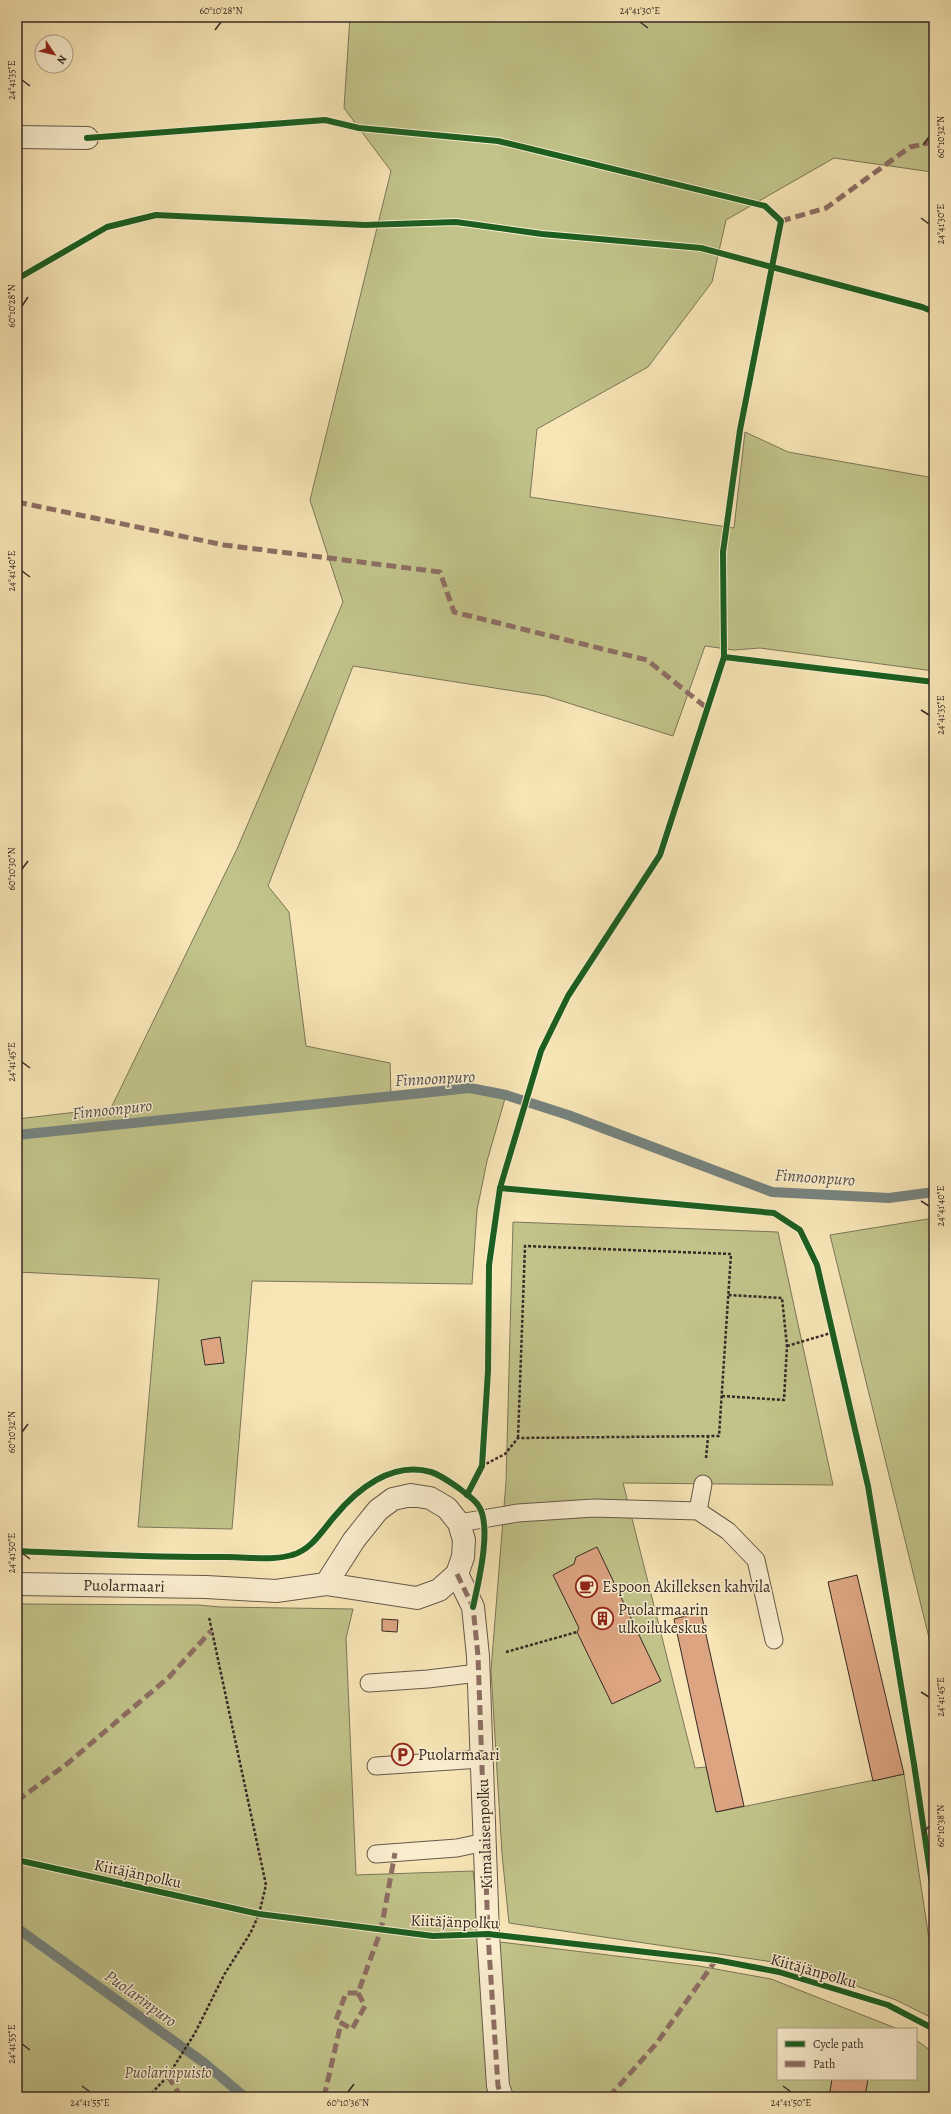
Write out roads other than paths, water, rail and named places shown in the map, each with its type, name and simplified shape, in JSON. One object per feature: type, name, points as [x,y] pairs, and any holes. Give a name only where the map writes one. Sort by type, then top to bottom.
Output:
[{"type":"street","points":[[17,137],[87,138]]},
{"type":"street","points":[[326,1584],[354,1540],[378,1510],[393,1500],[411,1495],[430,1498],[447,1508],[459,1523],[464,1540],[463,1557],[457,1574]]},
{"type":"street","name":"Puolarmaari","points":[[17,1584],[206,1586],[276,1591],[326,1584],[416,1598],[439,1590],[457,1574]]},
{"type":"street","name":"Kimalaisenpolku","points":[[457,1574],[473,1607],[478,1664],[490,1974],[498,2086],[502,2097]]},
{"type":"lane","points":[[698,1511],[703,1484]]},
{"type":"lane","points":[[459,1523],[518,1514],[594,1508],[698,1511],[728,1531],[756,1560],[774,1640]]},
{"type":"lane","points":[[369,1683],[478,1664]]},
{"type":"lane","points":[[376,1766],[481,1759]]},
{"type":"lane","points":[[376,1854],[457,1848],[485,1842]]},
{"type":"waterway","name":"Finnoonpuro","points":[[17,1135],[470,1088],[506,1095],[568,1115],[772,1192],[889,1198],[934,1192]]},
{"type":"waterway","name":"Puolarinpuro","points":[[17,1928],[203,2062],[245,2097]]},
{"type":"place","name":"Espoon Akilleksen kahvila","points":[[587,1586]]},
{"type":"place","name":"Puolarmaarin ulkoilukeskus","points":[[603,1618]]},
{"type":"place","name":"Puolarmaari","points":[[403,1754]]},
{"type":"park label","name":"Puolarinpuisto","points":[[168,2072]]}]
